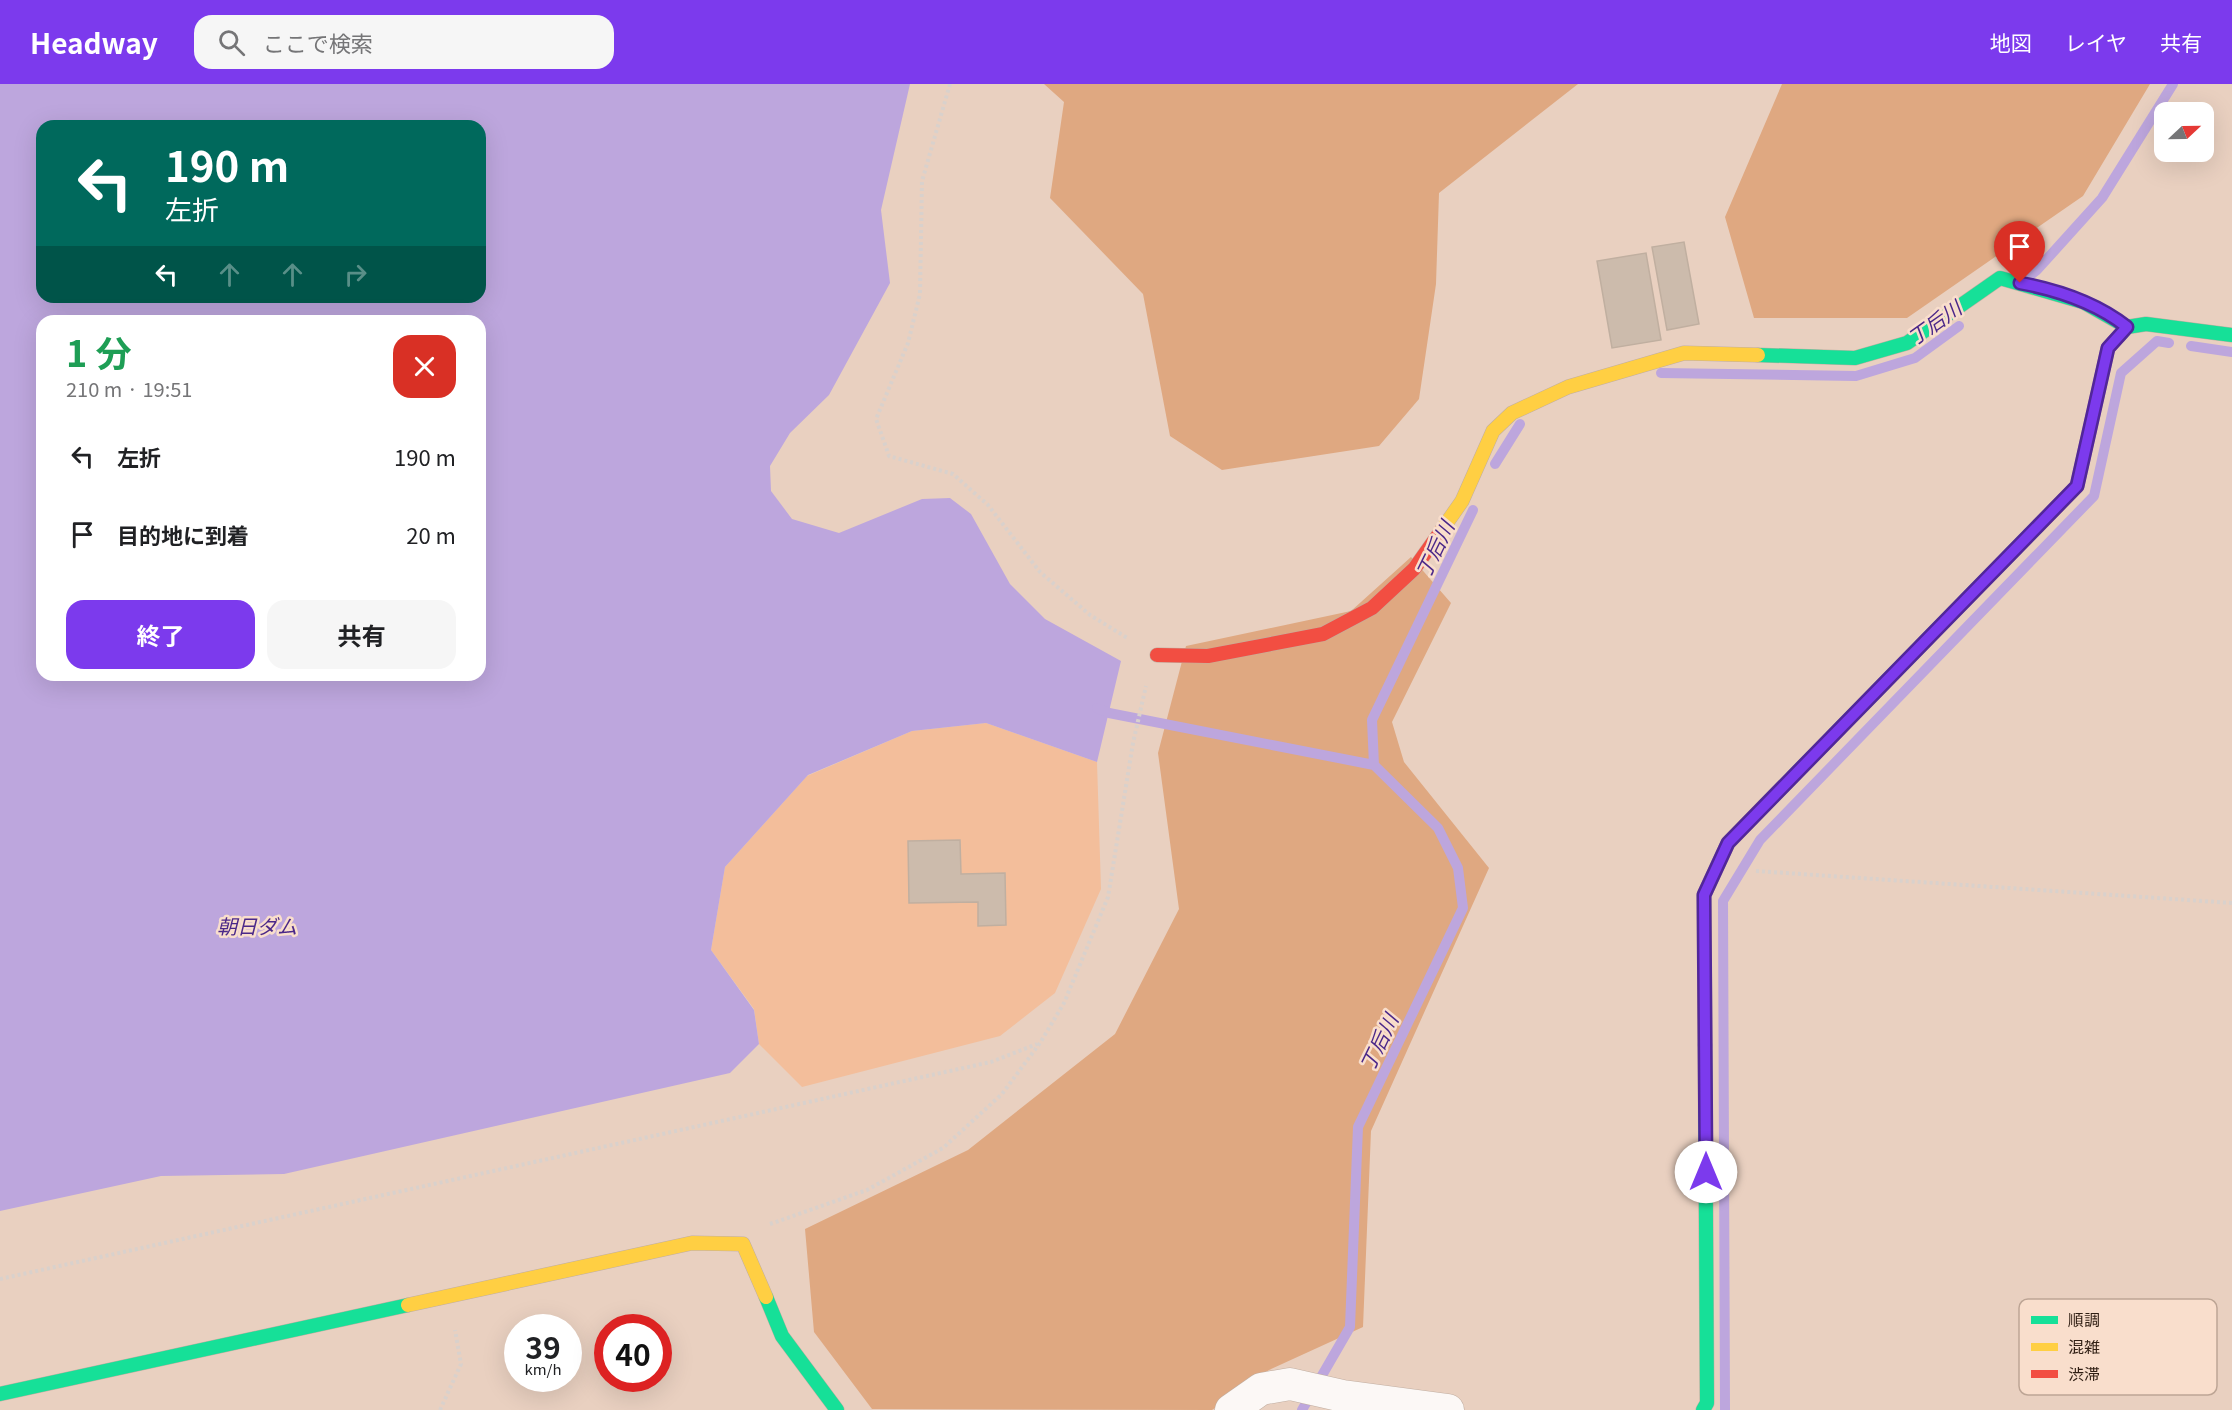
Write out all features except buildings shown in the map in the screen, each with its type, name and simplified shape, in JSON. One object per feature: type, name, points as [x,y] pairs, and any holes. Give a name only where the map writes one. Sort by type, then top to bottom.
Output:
[{"type":"street","points":[[1157,655],[1208,656],[1323,634],[1372,608],[1414,569],[1462,501],[1493,430],[1512,413],[1568,387],[1684,353],[1855,358],[1907,343],[2000,278],[2041,287],[2110,314],[2127,327]]},
{"type":"street","points":[[1703,1410],[1707,1403],[1704,895],[1728,843],[2077,486],[2108,348],[2127,327],[2146,324],[2232,335]]},
{"type":"street","points":[[0,1394],[692,1243],[743,1244],[782,1336],[837,1410]]},
{"type":"street","points":[[1231,1410],[1262,1389],[1290,1384],[1343,1396],[1449,1410]]},
{"type":"path","points":[[950,84],[922,181],[920,294],[908,343],[876,419],[889,456],[953,474],[988,505],[1040,572],[1090,615],[1157,655]]},
{"type":"path","points":[[743,1244],[760,1228],[867,1191],[943,1148],[1002,1094],[1040,1043],[1064,1003],[1108,897],[1133,743],[1149,677]]},
{"type":"path","points":[[1756,871],[2232,903]]},
{"type":"path","points":[[0,1279],[991,1062],[1040,1043]]},
{"type":"path","points":[[440,1410],[461,1364],[449,1296]]},
{"type":"shaded area","points":[[1044,84],[1578,84],[1439,193],[1436,284],[1419,399],[1379,446],[1222,470],[1170,436],[1143,294],[1050,198],[1064,102]]},
{"type":"shaded area","points":[[1782,84],[2150,84],[2083,196],[1907,318],[1754,318],[1725,217]]},
{"type":"shaded area","points":[[1411,557],[1451,603],[1392,722],[1404,762],[1489,868],[1371,1131],[1363,1327],[1269,1370],[1212,1410],[872,1409],[814,1332],[805,1229],[968,1150],[1115,1034],[1179,909],[1158,753],[1186,646],[1351,611]]},
{"type":"shaded area","points":[[986,723],[1097,762],[1101,889],[1055,993],[1000,1036],[802,1087],[759,1044],[754,1009],[711,950],[725,867],[807,776],[912,731]]},
{"type":"water","name":"朝日ダム","points":[[0,84],[910,84],[881,210],[890,283],[829,395],[790,433],[770,466],[771,491],[792,519],[839,533],[922,499],[950,498],[971,514],[1010,584],[1045,619],[1121,661],[1097,762],[986,723],[912,731],[808,775],[725,867],[711,950],[754,1010],[759,1044],[730,1073],[284,1174],[161,1176],[0,1211]]},
{"type":"waterway","name":"丁后川","points":[[2028,277],[2102,198],[2173,84]]},
{"type":"waterway","name":"丁后川","points":[[1661,373],[1856,376],[1915,358],[1959,326]]},
{"type":"waterway","points":[[1725,1410],[1723,901],[1760,840],[2094,496],[2121,373],[2157,341],[2169,343]]},
{"type":"waterway","points":[[2191,346],[2232,352]]},
{"type":"waterway","name":"丁后川","points":[[1495,464],[1520,424]]},
{"type":"waterway","name":"丁后川","points":[[1302,1410],[1350,1327],[1358,1127],[1463,908],[1458,868],[1438,828],[1374,765],[1372,720],[1473,510]]},
{"type":"waterway","points":[[1097,708],[1109,713],[1374,765]]},
{"type":"traffic: fast","points":[[1758,355],[1855,358],[1907,343],[2000,278],[2083,302],[2127,327]]},
{"type":"traffic: fast","points":[[2119,336],[2127,327],[2146,324],[2232,335]]},
{"type":"traffic: fast","points":[[1764,806],[2038,526]]},
{"type":"traffic: fast","points":[[1703,1410],[1707,1403],[1705,1045]]},
{"type":"traffic: fast","points":[[766,1297],[782,1336],[837,1410]]},
{"type":"traffic: fast","points":[[0,1394],[408,1305]]},
{"type":"traffic: slow","points":[[1441,531],[1462,501],[1493,431],[1512,413],[1568,387],[1684,353],[1758,355]]},
{"type":"traffic: slow","points":[[1705,1045],[1704,895],[1728,843],[1764,806]]},
{"type":"traffic: slow","points":[[408,1305],[692,1243],[743,1244],[766,1297]]},
{"type":"traffic: jam","points":[[2038,526],[2077,486],[2108,348],[2119,336]]},
{"type":"traffic: jam","points":[[1157,655],[1208,656],[1323,634],[1372,608],[1414,569],[1441,531]]},
{"type":"route","points":[[1706,1172],[1704,895],[1728,843],[2077,486],[2108,348],[2127,327],[2110,314],[2041,287],[2020,283]]}]
